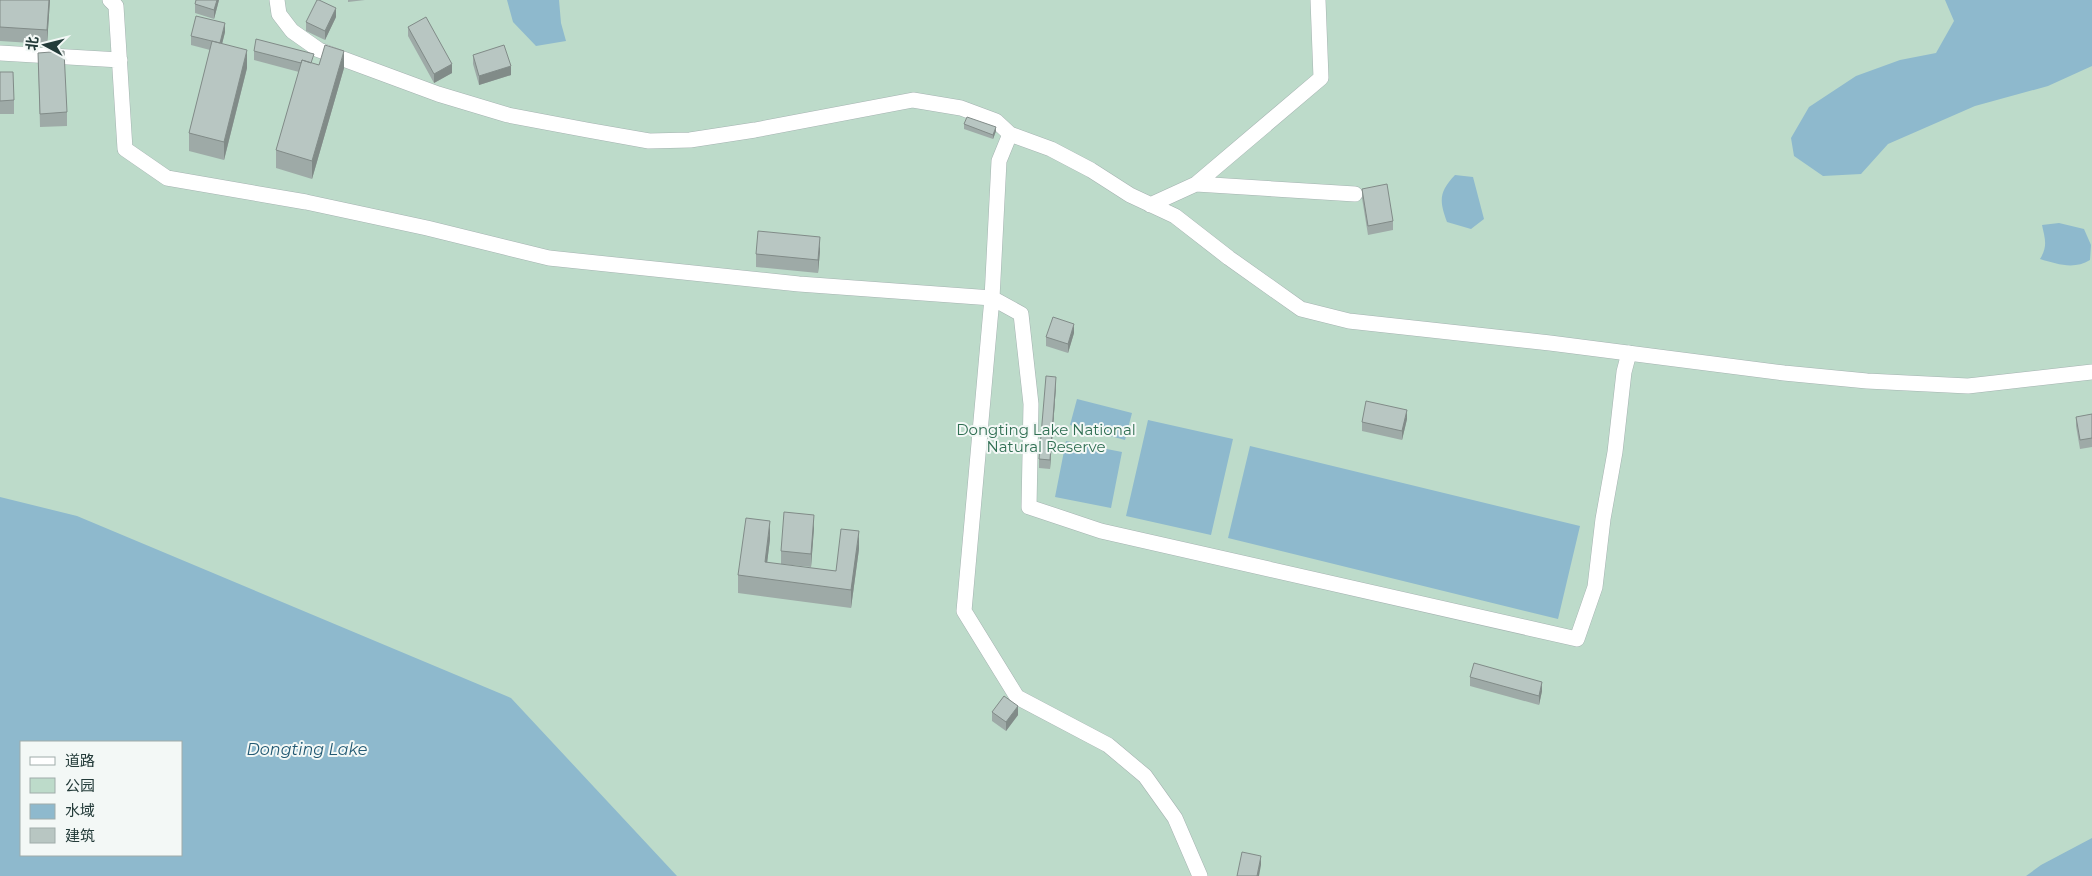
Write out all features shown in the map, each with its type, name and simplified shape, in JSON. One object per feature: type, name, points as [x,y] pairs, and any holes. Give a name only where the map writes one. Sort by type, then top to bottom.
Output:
[{"type":"street","points":[[110,0],[116,6],[125,149],[167,178],[306,202],[427,228],[549,258],[800,284],[992,298],[1021,314],[1031,404],[1030,507],[1102,531],[1576,639],[1595,587],[1603,519],[1615,452],[1624,372],[1629,352]]},
{"type":"street","points":[[278,0],[279,14],[292,31],[318,50],[438,94],[508,115],[649,141],[690,140],[755,130],[913,100],[961,108],[996,121],[1010,134],[1051,149],[1091,170],[1130,195],[1175,216],[1229,258],[1302,309],[1349,321],[1867,381],[1958,386],[2092,372]]},
{"type":"street","points":[[1150,205],[1196,184],[1321,78],[1318,0]]},
{"type":"street","points":[[0,53],[120,60]]},
{"type":"street","points":[[1010,134],[999,161],[992,298],[964,610],[1017,698],[1108,745],[1145,776],[1175,818],[1200,876]]},
{"type":"street","points":[[1196,184],[1355,194]]},
{"type":"green space","name":"Dongting Lake National Natural Reserve","points":[[0,0],[2092,0],[2092,876],[0,876]]},
{"type":"water","points":[[507,0],[559,0],[561,23],[566,41],[536,46],[513,22]]},
{"type":"water","points":[[1945,0],[2092,0],[2092,66],[2048,86],[1975,106],[1888,144],[1861,174],[1823,176],[1794,156],[1791,138],[1809,107],[1856,76],[1900,60],[1936,53],[1954,21]]},
{"type":"water","points":[[1455,175],[1473,177],[1484,219],[1471,229],[1447,222],[1444,214],[1443,192]]},
{"type":"water","points":[[2059,223],[2084,229],[2091,245],[2090,260],[2078,265],[2072,265],[2040,259],[2045,246],[2042,225]]},
{"type":"water","points":[[1077,399],[1132,413],[1125,440],[1070,425]]},
{"type":"water","points":[[1148,420],[1233,439],[1211,535],[1126,516]]},
{"type":"water","points":[[1066,441],[1122,452],[1111,508],[1055,497]]},
{"type":"water","points":[[1250,446],[1580,526],[1558,619],[1228,538]]},
{"type":"water","name":"Dongting Lake","points":[[0,497],[77,516],[511,698],[677,876],[0,876]]},
{"type":"water","points":[[2092,838],[2092,876],[2026,876],[2041,865]]},
{"type":"building","points":[[0,0],[49,0],[47,30],[0,27]]},
{"type":"building","points":[[196,0],[217,0],[214,10],[195,4]]},
{"type":"building","points":[[317,0],[336,8],[325,31],[306,22]]},
{"type":"building","points":[[196,16],[225,23],[220,43],[191,36]]},
{"type":"building","points":[[426,17],[452,64],[434,74],[408,27]]},
{"type":"building","points":[[256,39],[314,54],[311,63],[302,60],[301,63],[254,51]]},
{"type":"building","points":[[212,41],[247,50],[224,142],[189,133]]},
{"type":"building","points":[[325,45],[344,51],[312,161],[276,150],[302,60],[319,65]]},
{"type":"building","points":[[504,45],[511,66],[479,76],[473,55]]},
{"type":"building","points":[[64,51],[67,112],[40,114],[38,53]]},
{"type":"building","points":[[0,72],[13,72],[14,100],[0,101]]},
{"type":"building","points":[[967,117],[996,127],[993,135],[964,124]]},
{"type":"building","points":[[1387,184],[1393,221],[1368,226],[1362,189]]},
{"type":"building","points":[[758,231],[820,237],[818,260],[756,254]]},
{"type":"building","points":[[1053,317],[1074,324],[1068,344],[1046,337]]},
{"type":"building","points":[[1046,376],[1056,377],[1050,460],[1039,459]]},
{"type":"building","points":[[1366,401],[1407,410],[1402,431],[1362,422]]},
{"type":"building","points":[[2092,414],[2092,438],[2080,440],[2076,417]]},
{"type":"building","points":[[784,512],[814,515],[811,554],[781,551]]},
{"type":"building","points":[[746,518],[770,521],[765,562],[836,571],[841,529],[859,531],[851,590],[738,575]]},
{"type":"building","points":[[1474,663],[1542,682],[1539,696],[1470,677]]},
{"type":"building","points":[[1004,696],[1018,706],[1006,722],[992,712]]},
{"type":"building","points":[[1242,852],[1261,856],[1257,876],[1237,876]]}]
